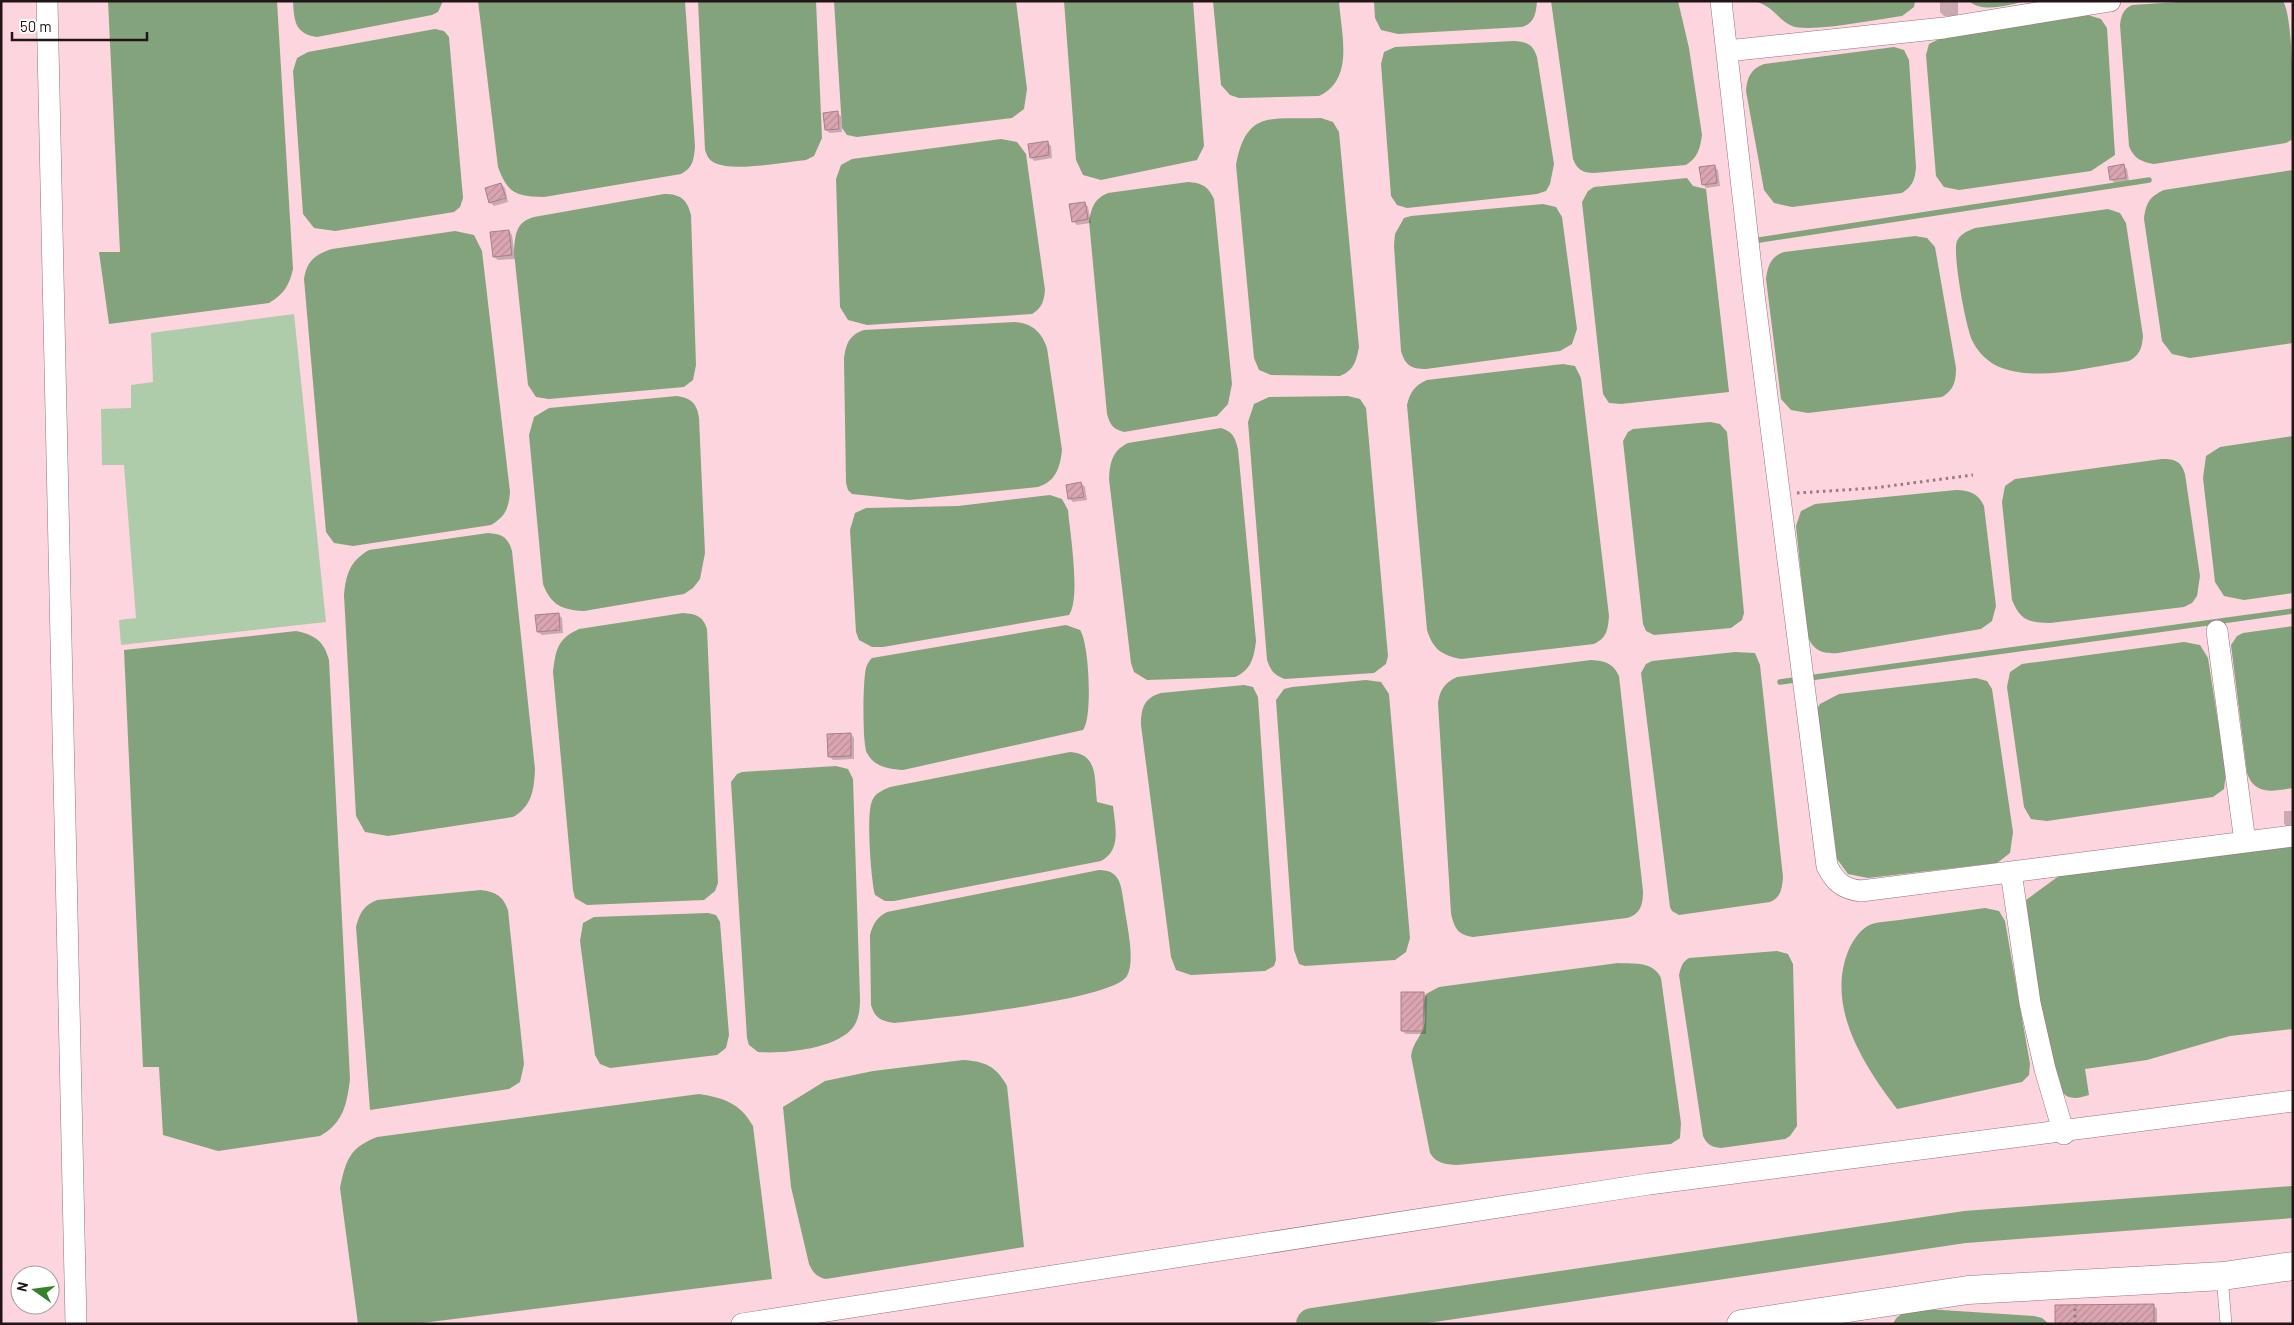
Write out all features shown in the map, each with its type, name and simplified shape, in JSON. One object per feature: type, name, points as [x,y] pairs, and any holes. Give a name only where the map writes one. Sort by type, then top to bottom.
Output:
[{"type":"street","points":[[47,1],[76,1324]]},
{"type":"street","points":[[1721,1],[1749,254],[1827,866],[1839,884],[1849,890],[1860,891],[2293,836]]},
{"type":"street","points":[[1726,51],[1944,28],[2110,1]]},
{"type":"street","points":[[2217,631],[2245,842]]},
{"type":"street","points":[[2011,872],[2030,1003],[2045,1069],[2064,1134]]},
{"type":"street","points":[[742,1324],[1649,1184],[2293,1101]]},
{"type":"street","points":[[1741,1324],[1968,1290],[2223,1276],[2293,1266]]},
{"type":"lane","points":[[2223,1288],[2226,1324]]},
{"type":"path","points":[[1779,494],[1874,488],[1973,475]]},
{"type":"path","points":[[2075,1297],[2075,1324]]},
{"type":"shaded area","points":[[108,1],[277,1],[293,269],[285,289],[269,303],[109,324],[99,252],[120,252]]},
{"type":"shaded area","points":[[293,1],[443,1],[438,12],[432,15],[317,37],[300,30],[295,20]]},
{"type":"shaded area","points":[[478,1],[685,1],[695,146],[693,159],[688,169],[681,174],[544,197],[526,196],[514,192],[505,183],[498,167]]},
{"type":"shaded area","points":[[698,1],[816,1],[822,138],[814,156],[806,160],[745,167],[722,165],[713,162],[709,158],[705,150]]},
{"type":"shaded area","points":[[834,1],[1016,1],[1027,89],[1024,109],[1012,118],[857,137],[847,135],[842,128]]},
{"type":"shaded area","points":[[1064,1],[1193,1],[1204,146],[1197,160],[1101,180],[1083,175],[1076,160]]},
{"type":"shaded area","points":[[1213,1],[1339,1],[1343,54],[1342,67],[1338,79],[1319,96],[1239,98],[1230,95],[1221,85]]},
{"type":"shaded area","points":[[1374,1],[1537,1],[1532,20],[1522,27],[1398,34],[1381,30],[1375,18]]},
{"type":"shaded area","points":[[1551,1],[1678,1],[1689,48],[1702,135],[1698,152],[1690,162],[1686,165],[1594,173],[1578,168],[1573,159]]},
{"type":"shaded area","points":[[1754,1],[1915,2],[1914,7],[1902,16],[1845,25],[1801,28],[1792,26],[1772,10]]},
{"type":"shaded area","points":[[1969,1],[2027,1],[1989,8],[1975,5]]},
{"type":"shaded area","points":[[2194,1],[2283,1],[2287,11],[2291,45],[2293,139],[2286,143],[2154,164],[2142,161],[2133,154],[2129,146],[2120,25],[2122,16],[2126,9],[2132,5]]},
{"type":"shaded area","points":[[2088,15],[2101,19],[2107,28],[2115,155],[2091,171],[1959,190],[1944,187],[1936,176],[1926,55],[1929,44],[1939,39]]},
{"type":"shaded area","points":[[435,29],[444,31],[449,37],[463,198],[460,207],[454,212],[335,231],[314,228],[303,214],[293,71],[297,58],[308,52]]},
{"type":"shaded area","points":[[1514,41],[1529,45],[1534,49],[1537,57],[1554,164],[1550,184],[1546,191],[1537,194],[1407,208],[1397,205],[1391,196],[1381,64],[1384,52],[1395,47]]},
{"type":"shaded area","points":[[1894,47],[1904,50],[1909,60],[1916,167],[1911,185],[1902,193],[1792,207],[1774,203],[1764,190],[1746,91],[1747,82],[1753,71],[1764,64]]},
{"type":"shaded area","points":[[1321,118],[1333,122],[1339,132],[1359,347],[1354,365],[1340,376],[1271,375],[1259,370],[1254,358],[1236,165],[1247,134],[1264,121]]},
{"type":"shaded area","points":[[1001,139],[1017,142],[1026,154],[1045,290],[1040,307],[1032,314],[867,325],[848,320],[840,307],[836,179],[841,165],[852,159]]},
{"type":"shaded area","points":[[2293,170],[2293,343],[2190,358],[2172,354],[2162,341],[2144,219],[2149,201],[2164,190]]},
{"type":"shaded area","points":[[1687,178],[1693,186],[1706,189],[1729,392],[1621,404],[1609,403],[1603,394],[1582,202],[1588,191],[1594,187]]},
{"type":"shaded area","points":[[1188,182],[1204,186],[1214,199],[1232,384],[1228,404],[1217,416],[1124,432],[1112,426],[1107,414],[1090,216],[1097,201],[1108,193]]},
{"type":"shaded area","points":[[664,194],[682,198],[691,215],[696,365],[693,380],[684,387],[549,399],[536,397],[528,385],[514,252],[516,234],[520,226],[523,222],[534,217]]},
{"type":"shaded area","points":[[1543,204],[1556,207],[1562,217],[1577,329],[1572,344],[1560,351],[1426,369],[1409,365],[1404,360],[1401,351],[1394,246],[1395,234],[1404,218]]},
{"type":"shaded area","points":[[2108,209],[2120,213],[2126,223],[2143,336],[2138,354],[2129,361],[2080,370],[2045,373],[2012,371],[1990,362],[1975,346],[1967,323],[1956,260],[1956,248],[1959,238],[1975,228]]},
{"type":"shaded area","points":[[455,231],[474,235],[482,251],[510,492],[509,503],[500,519],[491,525],[353,546],[334,543],[326,532],[304,279],[307,268],[316,256],[332,249]]},
{"type":"shaded area","points":[[1915,236],[1927,238],[1935,247],[1956,368],[1955,381],[1952,388],[1942,397],[1808,413],[1791,410],[1781,399],[1766,279],[1773,259],[1784,252]]},
{"type":"shaded area","points":[[294,314],[326,622],[121,645],[119,620],[136,618],[124,465],[102,465],[101,409],[131,408],[131,385],[153,382],[151,333]]},
{"type":"shaded area","points":[[1015,322],[1035,329],[1042,337],[1047,348],[1062,450],[1060,463],[1053,477],[1038,487],[909,500],[852,494],[848,490],[846,483],[844,359],[847,345],[852,337],[864,330]]},
{"type":"shaded area","points":[[1563,364],[1575,366],[1581,378],[1609,616],[1606,633],[1602,639],[1594,644],[1461,659],[1443,653],[1432,642],[1427,630],[1407,405],[1410,396],[1419,384],[1427,380]]},
{"type":"shaded area","points":[[677,396],[690,400],[695,405],[699,418],[705,553],[700,579],[693,588],[684,594],[584,611],[563,608],[554,602],[543,584],[529,435],[534,417],[549,408]]},
{"type":"shaded area","points":[[1348,396],[1360,399],[1366,408],[1388,656],[1386,664],[1374,673],[1285,679],[1273,672],[1267,660],[1248,422],[1254,404],[1269,397]]},
{"type":"shaded area","points":[[1710,422],[1720,424],[1727,432],[1744,613],[1742,620],[1731,628],[1654,635],[1646,631],[1643,624],[1623,441],[1628,432],[1633,429]]},
{"type":"shaded area","points":[[1221,428],[1233,436],[1238,449],[1256,641],[1253,658],[1245,671],[1235,677],[1147,680],[1134,672],[1131,663],[1109,479],[1111,462],[1115,453],[1128,443]]},
{"type":"shaded area","points":[[2293,436],[2293,593],[2244,600],[2224,596],[2215,582],[2203,478],[2206,456],[2220,447]]},
{"type":"shaded area","points":[[2162,459],[2177,462],[2182,466],[2185,474],[2200,576],[2197,596],[2192,603],[2184,607],[2050,623],[2031,621],[2022,616],[2012,600],[2002,502],[2005,486],[2015,479]]},
{"type":"shaded area","points":[[1956,490],[1973,493],[1984,506],[1996,606],[1992,621],[1981,629],[1838,653],[1827,653],[1815,648],[1807,634],[1796,526],[1801,511],[1815,504]]},
{"type":"shaded area","points":[[1050,495],[1062,499],[1068,510],[1074,580],[1074,595],[1069,615],[883,647],[872,647],[859,640],[856,632],[850,530],[855,513],[866,508],[958,506]]},
{"type":"shaded area","points":[[488,533],[504,537],[509,542],[512,551],[535,769],[531,797],[524,808],[513,817],[388,836],[365,832],[356,816],[344,595],[350,569],[357,559],[369,550]]},
{"type":"shaded area","points":[[683,613],[701,618],[707,629],[718,883],[715,891],[704,900],[587,905],[575,898],[573,890],[553,672],[555,657],[562,641],[579,629]]},
{"type":"shaded area","points":[[1066,625],[1080,630],[1086,649],[1089,696],[1086,723],[1083,730],[903,770],[882,766],[870,758],[865,747],[864,737],[864,697],[866,668],[872,658]]},
{"type":"shaded area","points":[[2293,626],[2293,788],[2272,791],[2260,789],[2250,780],[2247,773],[2231,645],[2237,636],[2243,633]]},
{"type":"shaded area","points":[[296,631],[318,640],[327,653],[329,660],[349,1088],[339,1119],[328,1131],[320,1136],[218,1151],[163,1135],[159,1067],[143,1067],[124,650]]},
{"type":"shaded area","points":[[2184,642],[2200,645],[2208,658],[2226,773],[2224,789],[2213,797],[2047,821],[2031,819],[2024,807],[2007,687],[2010,672],[2022,664]]},
{"type":"shaded area","points":[[1735,652],[1755,653],[1760,665],[1783,877],[1781,889],[1777,898],[1770,902],[1679,915],[1672,911],[1670,907],[1641,673],[1646,664],[1652,661]]},
{"type":"shaded area","points":[[1591,660],[1608,664],[1614,668],[1619,676],[1643,891],[1640,908],[1635,914],[1627,918],[1473,937],[1464,935],[1455,927],[1451,913],[1438,703],[1441,691],[1446,684],[1457,677]]},
{"type":"shaded area","points":[[1976,678],[1987,681],[1992,689],[2013,832],[2010,853],[1997,863],[1868,878],[1848,874],[1837,859],[1817,709],[1820,704],[1839,694]]},
{"type":"shaded area","points":[[1366,680],[1381,682],[1389,694],[1410,938],[1406,952],[1395,960],[1305,966],[1299,964],[1294,950],[1276,700],[1284,689],[1292,687]]},
{"type":"shaded area","points":[[1244,685],[1253,687],[1258,697],[1276,960],[1274,966],[1265,971],[1191,975],[1176,970],[1171,957],[1141,725],[1142,714],[1147,701],[1161,693]]},
{"type":"shaded area","points":[[1070,752],[1086,757],[1090,763],[1095,777],[1097,802],[1113,806],[1116,837],[1115,844],[1108,856],[1101,861],[894,901],[885,901],[875,895],[869,819],[872,801],[879,792],[890,787]]},
{"type":"shaded area","points":[[836,766],[848,769],[853,779],[860,999],[858,1017],[854,1026],[847,1034],[824,1045],[795,1051],[758,1052],[749,1045],[747,1038],[731,782],[737,774],[742,772]]},
{"type":"shaded area","points":[[2293,843],[2293,1029],[2230,1036],[2147,1060],[2085,1069],[2089,1095],[2074,1098],[2064,1094],[2061,1091],[2037,998],[2026,900],[2063,873]]},
{"type":"shaded area","points":[[1099,870],[1112,873],[1119,880],[1130,941],[1130,969],[1127,976],[1114,985],[1056,1001],[894,1023],[882,1020],[874,1013],[871,1005],[870,935],[876,921],[887,912]]},
{"type":"shaded area","points":[[481,890],[498,896],[504,901],[508,910],[524,1064],[520,1082],[509,1089],[370,1110],[356,927],[361,914],[365,907],[377,900]]},
{"type":"shaded area","points":[[1985,908],[1999,911],[2005,921],[2030,1064],[2029,1075],[2022,1082],[1897,1109],[1872,1073],[1851,1034],[1842,992],[1843,970],[1849,949],[1858,934],[1872,924]]},
{"type":"shaded area","points":[[708,913],[716,915],[720,922],[729,1035],[726,1048],[717,1055],[610,1068],[600,1064],[595,1055],[580,941],[583,923],[594,917]]},
{"type":"shaded area","points":[[1777,951],[1788,954],[1793,964],[1797,1126],[1790,1136],[1785,1139],[1721,1148],[1715,1147],[1710,1145],[1703,1136],[1679,975],[1680,970],[1683,963],[1689,958]]},
{"type":"shaded area","points":[[1618,963],[1643,964],[1653,969],[1661,978],[1681,1123],[1680,1138],[1671,1144],[1457,1165],[1445,1164],[1435,1159],[1430,1153],[1411,1056],[1413,1047],[1424,1026],[1426,994],[1439,987]]},
{"type":"shaded area","points":[[963,1060],[990,1066],[999,1074],[1007,1086],[1024,1247],[826,1279],[818,1276],[809,1264],[791,1187],[783,1107],[825,1081],[873,1071]]},
{"type":"shaded area","points":[[699,1094],[716,1097],[737,1107],[753,1126],[772,1279],[414,1324],[358,1324],[340,1188],[347,1162],[360,1146],[377,1137]]},
{"type":"shaded area","points":[[1926,1309],[2034,1316],[2042,1318],[2049,1324],[1893,1324],[1902,1314]]},
{"type":"building","points":[[838,111],[839,129],[825,130],[823,113]]},
{"type":"building","points":[[1048,141],[1049,155],[1030,158],[1028,144]]},
{"type":"building","points":[[2124,164],[2126,178],[2110,180],[2108,167]]},
{"type":"building","points":[[1715,165],[1717,183],[1702,185],[1699,167]]},
{"type":"building","points":[[501,183],[506,198],[489,203],[485,188]]},
{"type":"building","points":[[1085,202],[1088,219],[1072,222],[1069,204]]},
{"type":"building","points":[[509,230],[512,255],[493,257],[490,232]]},
{"type":"building","points":[[1081,482],[1084,497],[1068,499],[1066,485]]},
{"type":"building","points":[[559,613],[560,630],[537,632],[535,615]]},
{"type":"building","points":[[851,733],[851,756],[828,757],[827,734]]},
{"type":"building","points":[[1401,992],[1424,992],[1423,1031],[1401,1031]]},
{"type":"building","points":[[2154,1304],[2154,1324],[2055,1324],[2055,1305]]},
{"type":"waterway","points":[[1753,241],[2149,180]]},
{"type":"waterway","points":[[1780,682],[2293,611]]},
{"type":"waterway","points":[[1312,1324],[1965,1227],[2293,1202]]}]
